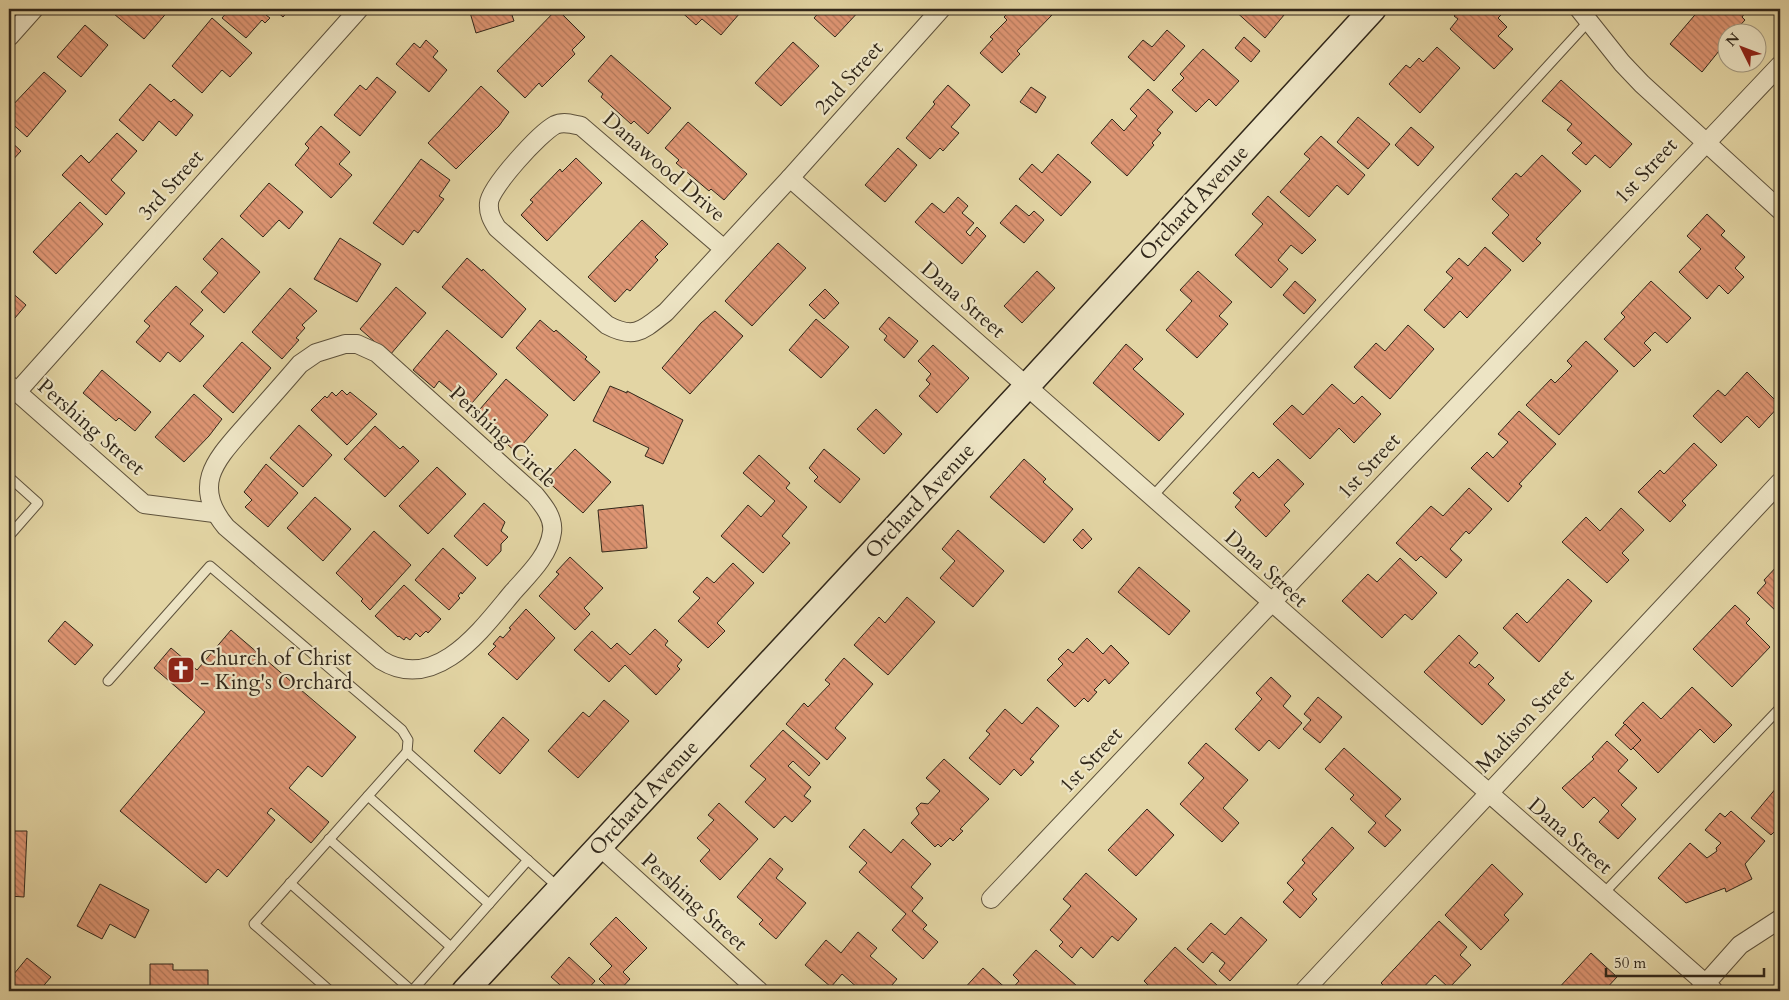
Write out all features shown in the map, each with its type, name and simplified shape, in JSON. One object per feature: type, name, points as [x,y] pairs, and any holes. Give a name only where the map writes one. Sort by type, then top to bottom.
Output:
[{"type":"street","points":[[9,37],[34,9]]},
{"type":"street","name":"3rd Street","points":[[12,393],[359,9]]},
{"type":"street","name":"2nd Street","points":[[790,178],[942,9]]},
{"type":"street","name":"Orchard Avenue","points":[[465,991],[1027,386],[1373,9]]},
{"type":"street","points":[[1584,15],[1635,77],[1780,210]]},
{"type":"street","name":"1st Street","points":[[991,899],[1705,142],[1780,65]]},
{"type":"street","name":"Danawood Drive","points":[[724,249],[581,126],[568,122],[556,124],[543,133],[493,190],[489,202],[490,215],[497,228],[607,325],[621,333],[633,333],[644,329],[659,318],[724,249],[790,178]]},
{"type":"street","name":"Dana Street","points":[[790,178],[1603,894],[1706,989]]},
{"type":"street","name":"Pershing Circle","points":[[357,344],[377,353],[535,495],[548,511],[553,530],[549,546],[537,564],[466,647],[430,666],[404,669],[393,668],[381,660],[226,527],[214,513],[209,487],[219,457],[300,364],[316,353],[330,347],[357,344]]},
{"type":"street","name":"Pershing Street","points":[[12,393],[144,504],[214,513]]},
{"type":"street","name":"Madison Street","points":[[1304,991],[1780,482]]},
{"type":"street","name":"Pershing Street","points":[[600,846],[759,991]]},
{"type":"street","points":[[1706,989],[1740,944],[1780,919]]},
{"type":"lane","points":[[1152,497],[1584,15]]},
{"type":"lane","points":[[9,477],[38,504],[9,536]]},
{"type":"lane","points":[[108,681],[210,566],[402,730],[408,740],[406,752],[254,924],[330,991]]},
{"type":"lane","points":[[1603,894],[1780,708]]},
{"type":"lane","points":[[406,752],[560,889]]},
{"type":"lane","points":[[368,796],[489,904]]},
{"type":"lane","points":[[329,839],[451,947]]},
{"type":"lane","points":[[290,883],[412,991],[528,860]]},
{"type":"building","points":[[108,9],[170,9],[144,39]]},
{"type":"building","points":[[230,9],[272,9],[266,15],[270,18],[265,23],[262,20],[246,38],[222,18]]},
{"type":"building","points":[[274,9],[290,9],[283,17]]},
{"type":"building","points":[[469,9],[510,9],[514,21],[476,33]]},
{"type":"building","points":[[557,9],[585,37],[572,50],[575,54],[542,87],[539,83],[525,98],[497,71]]},
{"type":"building","points":[[678,9],[735,9],[740,13],[721,35],[702,19],[696,25]]},
{"type":"building","points":[[822,9],[861,9],[835,37],[814,18]]},
{"type":"building","points":[[1012,9],[1046,9],[1052,15],[1017,51],[1020,54],[1002,73],[980,53],[993,39],[990,37],[1007,20],[1004,17]]},
{"type":"building","points":[[1233,9],[1289,9],[1265,38]]},
{"type":"building","points":[[1461,9],[1501,9],[1504,12],[1498,18],[1507,27],[1498,36],[1513,49],[1494,69],[1450,29],[1458,19],[1454,16]]},
{"type":"building","points":[[1700,9],[1748,9],[1742,17],[1745,20],[1743,22],[1716,22],[1716,55],[1702,72],[1670,44]]},
{"type":"building","points":[[212,18],[252,53],[230,77],[222,70],[202,93],[172,66]]},
{"type":"building","points":[[85,25],[108,45],[81,77],[57,57]]},
{"type":"building","points":[[1167,30],[1185,46],[1154,81],[1128,57],[1143,40],[1152,47]]},
{"type":"building","points":[[1244,37],[1260,51],[1251,62],[1235,48]]},
{"type":"building","points":[[426,40],[438,51],[433,57],[447,70],[429,92],[396,64],[414,43],[420,48]]},
{"type":"building","points":[[793,42],[819,66],[781,106],[755,83]]},
{"type":"building","points":[[1437,47],[1460,68],[1420,113],[1389,84],[1406,65],[1410,68],[1419,58],[1423,62]]},
{"type":"building","points":[[1203,49],[1239,81],[1216,106],[1209,99],[1196,112],[1172,90],[1184,78],[1180,74]]},
{"type":"building","points":[[611,55],[671,108],[648,134],[634,121],[631,124],[601,97],[603,94],[588,81]]},
{"type":"building","points":[[44,72],[66,91],[27,137],[9,121],[9,109]]},
{"type":"building","points":[[377,77],[396,92],[360,136],[334,115],[360,85],[366,90]]},
{"type":"building","points":[[1561,80],[1632,144],[1610,168],[1595,155],[1586,165],[1572,153],[1582,143],[1567,130],[1572,124],[1542,101]]},
{"type":"building","points":[[150,84],[171,102],[174,99],[193,115],[176,136],[159,121],[143,141],[119,120]]},
{"type":"building","points":[[948,85],[970,105],[951,127],[959,133],[943,151],[940,148],[930,159],[906,138],[935,104],[933,102]]},
{"type":"building","points":[[481,86],[509,112],[499,126],[456,169],[428,143]]},
{"type":"building","points":[[1031,87],[1046,97],[1036,113],[1020,102]]},
{"type":"building","points":[[1148,89],[1173,112],[1157,130],[1161,133],[1152,143],[1154,145],[1127,176],[1091,143],[1112,119],[1124,131],[1137,116],[1130,109]]},
{"type":"building","points":[[1358,117],[1390,144],[1368,169],[1337,142]]},
{"type":"building","points":[[688,122],[747,174],[724,200],[711,189],[709,191],[676,163],[679,160],[665,148]]},
{"type":"building","points":[[321,126],[350,152],[339,164],[352,175],[331,198],[295,165],[309,148],[305,144]]},
{"type":"building","points":[[1411,127],[1434,147],[1418,166],[1395,145]]},
{"type":"building","points":[[117,133],[137,151],[111,180],[125,193],[106,215],[62,175],[81,155],[89,163]]},
{"type":"building","points":[[1321,136],[1365,175],[1348,195],[1337,185],[1309,217],[1280,192],[1310,159],[1304,154]]},
{"type":"building","points":[[9,140],[21,151],[9,164]]},
{"type":"building","points":[[898,148],[917,165],[885,202],[865,185]]},
{"type":"building","points":[[1058,154],[1091,182],[1061,216],[1019,179],[1032,164],[1042,173]]},
{"type":"building","points":[[1542,155],[1581,191],[1536,239],[1541,243],[1523,262],[1492,233],[1509,215],[1492,199],[1516,173],[1521,177]]},
{"type":"building","points":[[576,158],[602,183],[547,241],[521,215],[533,202],[530,200],[560,169],[562,172]]},
{"type":"building","points":[[421,159],[450,180],[439,196],[444,199],[418,233],[414,230],[403,245],[373,223]]},
{"type":"building","points":[[269,183],[303,212],[289,229],[279,220],[263,237],[240,216]]},
{"type":"building","points":[[1268,196],[1316,240],[1302,254],[1291,245],[1278,260],[1288,269],[1271,288],[1235,255],[1263,224],[1252,214]]},
{"type":"building","points":[[958,197],[968,206],[962,213],[974,223],[966,232],[970,236],[977,227],[986,236],[962,264],[915,222],[932,203],[944,213]]},
{"type":"building","points":[[80,202],[103,224],[56,274],[33,252]]},
{"type":"building","points":[[1016,205],[1029,216],[1034,211],[1044,220],[1024,243],[1000,223]]},
{"type":"building","points":[[1707,214],[1725,231],[1721,235],[1745,257],[1735,268],[1744,277],[1728,294],[1719,285],[1707,299],[1679,272],[1701,249],[1687,236]]},
{"type":"building","points":[[642,220],[668,244],[655,257],[658,260],[630,291],[627,289],[615,302],[588,277]]},
{"type":"building","points":[[222,238],[260,272],[224,313],[201,292],[218,273],[203,259]]},
{"type":"building","points":[[340,238],[381,264],[357,302],[314,279]]},
{"type":"building","points":[[778,243],[806,268],[752,326],[725,301]]},
{"type":"building","points":[[1485,247],[1511,270],[1467,318],[1460,311],[1444,328],[1424,310],[1453,278],[1446,272],[1459,258],[1468,266]]},
{"type":"building","points":[[467,258],[482,271],[483,269],[526,309],[502,338],[442,287]]},
{"type":"building","points":[[1037,271],[1055,288],[1022,323],[1004,306]]},
{"type":"building","points":[[1198,271],[1232,302],[1219,316],[1228,324],[1197,358],[1166,330],[1192,301],[1180,290]]},
{"type":"building","points":[[1295,281],[1316,300],[1304,314],[1283,295]]},
{"type":"building","points":[[1651,281],[1691,318],[1667,343],[1655,332],[1644,343],[1651,350],[1634,367],[1604,339],[1625,317],[1621,313]]},
{"type":"building","points":[[176,286],[203,310],[190,324],[204,336],[180,362],[168,352],[160,362],[136,342],[150,326],[144,321]]},
{"type":"building","points":[[396,287],[426,313],[390,355],[360,329]]},
{"type":"building","points":[[290,288],[317,311],[302,325],[305,328],[296,338],[299,340],[282,359],[252,332]]},
{"type":"building","points":[[825,289],[839,303],[824,319],[809,305]]},
{"type":"building","points":[[9,290],[26,305],[9,325]]},
{"type":"building","points":[[715,311],[743,336],[690,394],[662,368],[701,323]]},
{"type":"building","points":[[889,317],[918,341],[904,358],[884,340],[887,336],[879,329]]},
{"type":"building","points":[[816,319],[849,347],[821,378],[789,350]]},
{"type":"building","points":[[540,320],[554,332],[556,330],[587,357],[585,359],[600,372],[574,401],[516,348]]},
{"type":"building","points":[[1408,325],[1434,349],[1390,399],[1354,367],[1376,343],[1385,351]]},
{"type":"building","points":[[447,330],[497,374],[472,403],[462,395],[459,398],[439,381],[434,388],[413,370]]},
{"type":"building","points":[[1586,341],[1618,371],[1559,435],[1526,405],[1551,379],[1555,383],[1572,366],[1567,361]]},
{"type":"building","points":[[242,342],[271,368],[233,413],[203,386]]},
{"type":"building","points":[[1126,344],[1143,359],[1133,369],[1184,414],[1159,441],[1093,383]]},
{"type":"building","points":[[933,345],[969,378],[937,413],[919,396],[930,384],[926,380],[931,374],[918,361]]},
{"type":"building","points":[[102,370],[151,412],[135,431],[119,418],[116,421],[83,393]]},
{"type":"building","points":[[1747,372],[1780,405],[1759,428],[1747,416],[1721,443],[1693,416],[1718,390],[1725,396]]},
{"type":"building","points":[[506,379],[548,415],[516,452],[498,436],[500,434],[494,429],[492,431],[474,416]]},
{"type":"building","points":[[1332,384],[1354,404],[1362,396],[1381,414],[1354,443],[1339,428],[1310,459],[1273,424],[1292,405],[1303,415]]},
{"type":"building","points":[[610,386],[627,393],[627,391],[683,420],[663,464],[645,456],[649,448],[593,421]]},
{"type":"building","points":[[342,390],[347,395],[350,392],[377,414],[347,445],[311,410],[325,396],[327,398],[332,392],[336,396]]},
{"type":"building","points":[[194,394],[222,419],[209,436],[184,462],[155,437]]},
{"type":"building","points":[[876,409],[902,434],[884,454],[857,429]]},
{"type":"building","points":[[1519,411],[1556,444],[1519,484],[1522,486],[1508,502],[1471,468],[1487,452],[1493,458],[1508,442],[1498,434]]},
{"type":"building","points":[[299,425],[332,455],[303,487],[270,458]]},
{"type":"building","points":[[375,426],[400,449],[403,446],[419,461],[385,497],[344,459]]},
{"type":"building","points":[[1694,443],[1717,465],[1682,501],[1686,505],[1670,522],[1638,492],[1660,470],[1664,474]]},
{"type":"building","points":[[575,449],[611,482],[583,513],[546,480]]},
{"type":"building","points":[[824,449],[860,479],[840,503],[814,481],[818,477],[809,468]]},
{"type":"building","points":[[759,455],[790,483],[786,488],[807,507],[782,536],[790,543],[763,573],[721,536],[748,505],[761,517],[775,501],[743,473]]},
{"type":"building","points":[[1024,459],[1046,479],[1043,482],[1073,509],[1044,543],[990,497]]},
{"type":"building","points":[[1278,459],[1304,484],[1284,505],[1290,511],[1266,537],[1235,507],[1241,500],[1233,493],[1253,472],[1259,478]]},
{"type":"building","points":[[266,464],[298,493],[268,527],[245,507],[252,500],[244,492]]},
{"type":"building","points":[[437,467],[466,494],[428,534],[399,506]]},
{"type":"building","points":[[1469,488],[1492,509],[1469,534],[1466,531],[1450,549],[1462,560],[1446,578],[1421,556],[1416,561],[1396,543],[1431,506],[1443,516]]},
{"type":"building","points":[[315,497],[351,529],[323,561],[287,528]]},
{"type":"building","points":[[484,503],[505,522],[501,531],[508,537],[501,544],[501,551],[487,566],[454,536]]},
{"type":"building","points":[[643,505],[647,548],[602,552],[598,510]]},
{"type":"building","points":[[1621,508],[1644,530],[1622,553],[1629,560],[1607,583],[1562,542],[1586,517],[1600,531]]},
{"type":"building","points":[[1083,529],[1092,539],[1082,549],[1073,540]]},
{"type":"building","points":[[958,530],[1004,571],[973,607],[940,578],[955,561],[942,549]]},
{"type":"building","points":[[374,531],[411,565],[370,610],[361,601],[363,599],[336,573]]},
{"type":"building","points":[[443,548],[476,578],[462,594],[461,592],[458,596],[460,598],[449,610],[415,580]]},
{"type":"building","points":[[570,557],[603,588],[584,608],[590,614],[575,630],[539,596],[559,574],[556,572]]},
{"type":"building","points":[[1400,558],[1437,593],[1412,620],[1405,614],[1382,638],[1342,601],[1368,574],[1377,582]]},
{"type":"building","points":[[733,563],[754,583],[717,623],[725,631],[708,648],[678,621],[700,598],[693,592],[707,577],[714,583]]},
{"type":"building","points":[[1780,563],[1780,610],[1778,613],[1757,593],[1766,583],[1764,580]]},
{"type":"building","points":[[1139,567],[1190,611],[1169,635],[1118,592]]},
{"type":"building","points":[[1568,579],[1592,601],[1539,662],[1503,628],[1517,613],[1527,623]]},
{"type":"building","points":[[404,585],[441,619],[428,633],[426,631],[420,637],[416,633],[410,640],[406,637],[404,640],[398,637],[375,616]]},
{"type":"building","points":[[907,597],[935,622],[888,675],[854,645],[879,617],[885,623]]},
{"type":"building","points":[[1735,605],[1750,619],[1746,623],[1770,647],[1732,687],[1693,649]]},
{"type":"building","points":[[526,609],[555,638],[517,680],[488,654],[496,646],[493,644],[500,636],[503,638],[511,629],[509,628]]},
{"type":"building","points":[[65,621],[93,645],[75,665],[48,641]]},
{"type":"building","points":[[655,629],[668,641],[665,645],[682,660],[677,666],[680,669],[656,695],[625,665],[609,682],[574,650],[592,631],[611,649],[617,643],[630,655]]},
{"type":"building","points":[[231,630],[356,737],[322,777],[308,766],[289,788],[329,822],[311,843],[271,808],[267,813],[275,820],[227,877],[218,869],[206,883],[120,811],[205,712],[154,668],[171,648],[197,670]]},
{"type":"building","points":[[1459,635],[1478,653],[1469,663],[1475,668],[1479,664],[1494,678],[1488,684],[1505,700],[1482,725],[1424,672]]},
{"type":"building","points":[[1087,638],[1103,654],[1111,645],[1129,663],[1109,684],[1105,679],[1094,690],[1097,692],[1088,702],[1084,698],[1075,707],[1047,680],[1063,664],[1058,659],[1068,649],[1073,653]]},
{"type":"building","points":[[844,658],[873,684],[835,728],[846,738],[827,760],[786,724],[804,703],[808,707],[830,684],[825,680]]},
{"type":"building","points":[[1271,677],[1291,696],[1283,706],[1302,723],[1279,749],[1269,740],[1259,751],[1235,729],[1262,699],[1256,693]]},
{"type":"building","points":[[1692,687],[1732,725],[1714,743],[1700,729],[1658,773],[1633,748],[1641,740],[1623,723],[1643,702],[1661,719]]},
{"type":"building","points":[[1318,697],[1342,717],[1320,743],[1303,729],[1311,720],[1304,714]]},
{"type":"building","points":[[604,700],[629,721],[578,778],[548,751],[583,712],[589,717]]},
{"type":"building","points":[[1037,707],[1059,726],[1030,759],[1034,762],[1021,776],[1014,769],[1000,785],[969,758],[990,734],[986,731],[1005,709],[1022,724]]},
{"type":"building","points":[[503,717],[529,740],[500,774],[474,751]]},
{"type":"building","points":[[1625,724],[1641,740],[1631,750],[1615,735]]},
{"type":"building","points":[[783,730],[820,763],[809,776],[793,761],[788,766],[811,787],[804,796],[811,801],[792,822],[785,816],[774,828],[745,802],[766,779],[750,766]]},
{"type":"building","points":[[1607,741],[1628,760],[1618,771],[1637,788],[1621,805],[1636,819],[1618,839],[1599,822],[1609,811],[1594,797],[1583,808],[1562,788],[1594,759],[1592,757]]},
{"type":"building","points":[[1206,743],[1248,780],[1223,808],[1239,823],[1222,842],[1180,804],[1204,778],[1188,763]]},
{"type":"building","points":[[1344,748],[1401,799],[1385,816],[1401,830],[1385,847],[1368,832],[1376,823],[1350,799],[1354,795],[1325,769]]},
{"type":"building","points":[[944,759],[989,799],[960,829],[963,831],[953,841],[950,838],[941,847],[938,844],[935,847],[911,823],[919,814],[916,808],[921,803],[928,804],[940,791],[926,778]]},
{"type":"building","points":[[1777,787],[1780,789],[1780,826],[1771,835],[1751,818]]},
{"type":"building","points":[[719,803],[758,839],[720,880],[700,861],[710,850],[697,838],[714,820],[708,815]]},
{"type":"building","points":[[1147,809],[1174,835],[1136,876],[1108,850]]},
{"type":"building","points":[[1731,811],[1765,841],[1745,864],[1752,879],[1726,892],[1725,888],[1686,903],[1658,878],[1690,843],[1707,858],[1717,851],[1716,848],[1721,843],[1705,830],[1720,813],[1725,817]]},
{"type":"building","points":[[1332,827],[1354,848],[1312,894],[1317,899],[1300,918],[1283,902],[1294,890],[1287,883],[1305,863],[1302,860]]},
{"type":"building","points":[[864,829],[891,853],[903,839],[931,864],[911,887],[923,898],[912,911],[927,925],[923,929],[938,942],[923,959],[892,930],[906,914],[859,872],[867,863],[849,847]]},
{"type":"building","points":[[9,831],[27,831],[24,897],[9,896]]},
{"type":"building","points":[[770,858],[783,869],[776,878],[806,903],[776,939],[759,924],[763,920],[737,897]]},
{"type":"building","points":[[1492,864],[1523,894],[1504,915],[1509,920],[1481,950],[1445,915]]},
{"type":"building","points":[[1086,873],[1137,919],[1118,941],[1112,936],[1093,958],[1081,947],[1072,958],[1059,946],[1063,942],[1050,930],[1071,906],[1063,899]]},
{"type":"building","points":[[100,884],[149,910],[135,938],[110,924],[102,939],[77,926]]},
{"type":"building","points":[[616,917],[647,948],[623,972],[630,979],[619,991],[611,991],[599,979],[612,966],[590,944]]},
{"type":"building","points":[[1241,917],[1267,940],[1230,981],[1219,971],[1225,963],[1212,952],[1203,963],[1187,949],[1211,923],[1225,935]]},
{"type":"building","points":[[1439,921],[1467,947],[1460,955],[1471,965],[1449,988],[1435,975],[1420,991],[1389,991],[1381,983]]},
{"type":"building","points":[[858,932],[877,948],[870,956],[897,979],[887,991],[857,991],[859,989],[842,974],[831,987],[805,965],[826,940],[841,953]]},
{"type":"building","points":[[1175,947],[1217,985],[1211,991],[1150,991],[1152,989],[1144,981]]},
{"type":"building","points":[[1036,950],[1077,986],[1073,991],[1010,991],[1019,981],[1013,975]]},
{"type":"building","points":[[1591,953],[1617,977],[1604,991],[1556,991]]},
{"type":"building","points":[[569,957],[595,981],[586,991],[567,991],[551,977]]},
{"type":"building","points":[[27,958],[51,977],[39,991],[9,991],[9,980]]},
{"type":"building","points":[[150,964],[173,964],[173,970],[208,970],[208,991],[177,991],[177,986],[150,986]]},
{"type":"building","points":[[983,968],[1009,991],[962,991]]},
{"type":"place","name":"Church of Christ - King's Orchard","points":[[181,670]]}]
